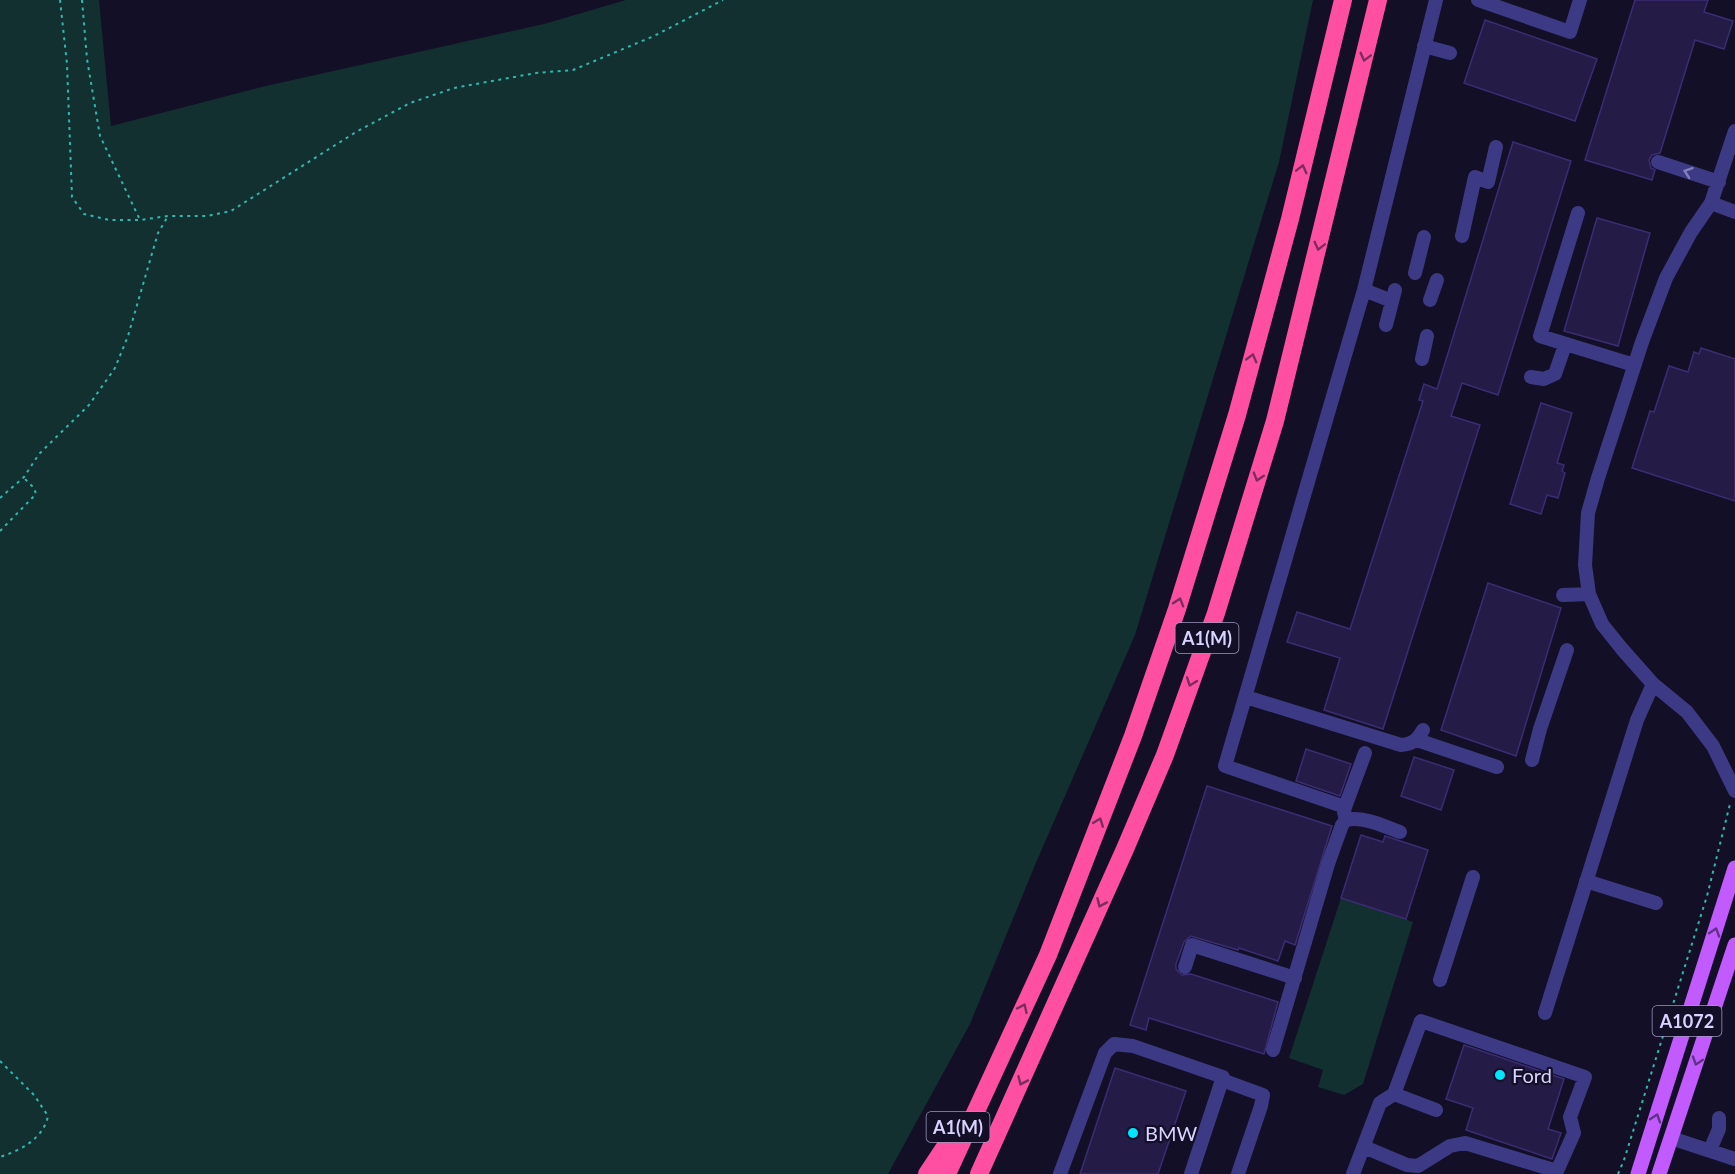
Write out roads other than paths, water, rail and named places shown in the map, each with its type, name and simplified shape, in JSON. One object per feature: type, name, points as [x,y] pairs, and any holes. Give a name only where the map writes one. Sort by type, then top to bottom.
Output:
[{"type":"highway","name":"A1(M)","points":[[947,1174],[1048,955],[1133,736],[1177,609],[1240,403],[1290,219],[1343,0]]},
{"type":"highway","name":"A1(M)","points":[[979,1174],[1165,755],[1216,613],[1275,421],[1378,0]]},
{"type":"highway","name":"A1(M)","points":[[927,1174],[989,1080]]},
{"type":"highway","name":"A1(M)","points":[[989,1174],[1000,1130]]},
{"type":"main road","name":"A1072","points":[[1638,1174],[1735,868]]},
{"type":"main road","name":"A1072","points":[[1659,1174],[1735,945]]},
{"type":"street","points":[[1400,832],[1360,820],[1225,766],[1364,290],[1436,0]]},
{"type":"street","points":[[1479,0],[1570,32],[1580,0]]},
{"type":"street","points":[[1424,45],[1450,52]]},
{"type":"street","points":[[1735,131],[1711,203],[1691,232],[1666,278],[1634,365],[1588,513],[1585,565],[1589,594],[1602,624],[1653,684],[1687,712],[1729,768],[1735,791]]},
{"type":"street","points":[[1462,236],[1475,177],[1488,182],[1496,147]]},
{"type":"street","points":[[1658,162],[1719,182]]},
{"type":"street","points":[[1711,203],[1735,211]]},
{"type":"street","points":[[1578,213],[1540,336],[1634,365]]},
{"type":"street","points":[[1415,273],[1424,237]]},
{"type":"street","points":[[1430,300],[1437,280]]},
{"type":"street","points":[[1364,290],[1393,295],[1386,325]]},
{"type":"street","points":[[1422,359],[1427,336]]},
{"type":"street","points":[[1531,377],[1544,379],[1555,374],[1565,345]]},
{"type":"street","points":[[1563,596],[1589,594]]},
{"type":"street","points":[[1532,760],[1540,729],[1568,650]]},
{"type":"street","points":[[1545,1013],[1637,720],[1653,684]]},
{"type":"street","points":[[1246,697],[1401,745],[1410,745],[1420,735],[1497,767]]},
{"type":"street","points":[[1273,1050],[1328,864],[1365,753]]},
{"type":"street","points":[[1440,980],[1473,877]]},
{"type":"street","points":[[1586,881],[1656,903]]},
{"type":"street","points":[[1185,968],[1192,945],[1295,978]]},
{"type":"street","points":[[1353,1174],[1380,1103],[1394,1094],[1420,1021],[1585,1077],[1570,1117],[1574,1133],[1558,1173],[1465,1143],[1450,1146],[1418,1166],[1407,1165],[1364,1147]]},
{"type":"street","points":[[1060,1174],[1105,1053],[1114,1044],[1133,1046],[1223,1077],[1191,1174]]},
{"type":"street","points":[[1222,1080],[1263,1095],[1238,1174]]},
{"type":"street","points":[[1394,1094],[1436,1110]]},
{"type":"street","points":[[1710,1150],[1719,1129],[1719,1118]]},
{"type":"street","points":[[1671,1138],[1735,1159]]},
{"type":"place","name":"Ford","points":[[1500,1075]]},
{"type":"place","name":"BMW","points":[[1133,1133]]}]
